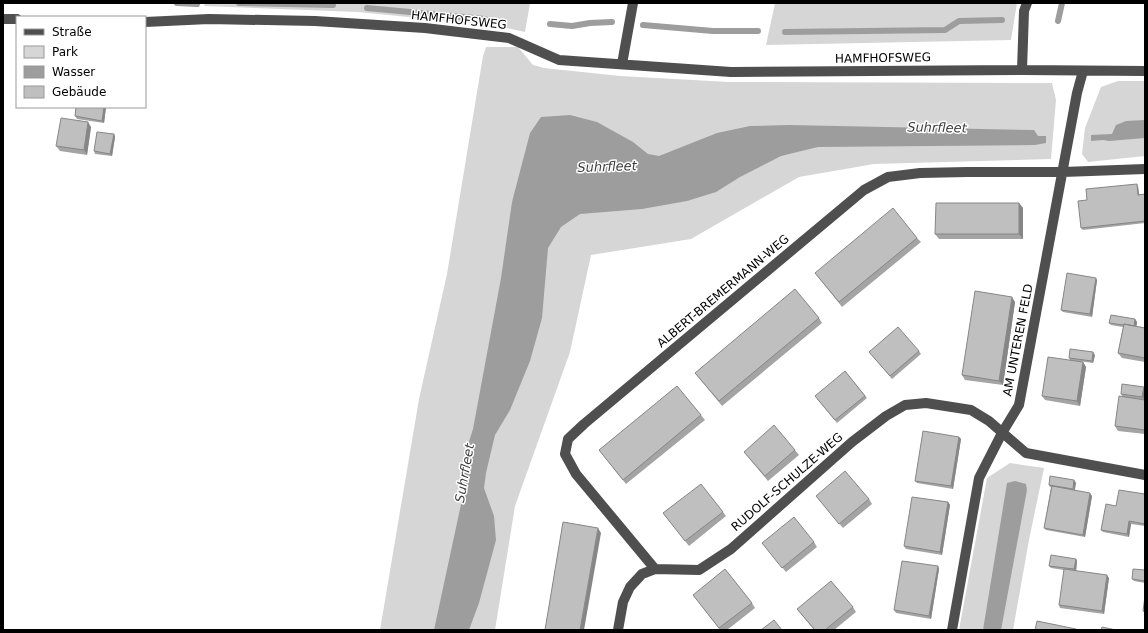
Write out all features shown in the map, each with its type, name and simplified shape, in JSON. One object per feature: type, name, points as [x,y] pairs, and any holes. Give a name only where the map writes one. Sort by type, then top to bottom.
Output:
[{"type":"street","points":[[622,64],[633,3]]},
{"type":"street","points":[[1022,70],[1024,11],[1027,3]]},
{"type":"street","points":[[3,19],[16,19]]},
{"type":"street","name":"HAMFHOFSWEG","points":[[146,22],[209,19],[316,21],[425,28],[509,38],[559,60],[731,72],[1022,70],[1145,71]]},
{"type":"street","name":"AM UNTEREN FELD","points":[[952,630],[979,478],[1002,432],[1019,405],[1077,93],[1083,71]]},
{"type":"street","name":"ALBERT-BREMERMANN-WEG","points":[[655,569],[576,474],[565,454],[568,439],[864,190],[888,177],[920,173],[1063,172],[1145,169]]},
{"type":"street","name":"RUDOLF-SCHULZE-WEG","points":[[655,569],[699,570],[731,549],[852,442],[886,416],[905,405],[926,403],[971,410],[989,421],[1026,453],[1145,475]]},
{"type":"street","points":[[618,630],[623,602],[630,587],[642,574],[655,569]]},
{"type":"green space","points":[[205,3],[530,3],[525,32],[498,26],[358,12],[204,6]]},
{"type":"green space","points":[[775,3],[1017,3],[1011,40],[766,45]]},
{"type":"green space","points":[[486,47],[518,47],[533,65],[544,68],[620,76],[729,82],[1052,83],[1056,100],[1051,159],[874,164],[799,177],[691,239],[591,255],[570,352],[515,506],[495,630],[380,630],[419,399],[447,274],[483,56]]},
{"type":"green space","points":[[1118,81],[1145,81],[1145,156],[1088,162],[1082,154],[1085,128],[1101,87]]},
{"type":"green space","points":[[1010,463],[1044,468],[1029,540],[1013,630],[959,630],[987,478]]},
{"type":"water","name":"Suhrfleet","points":[[570,115],[597,122],[633,142],[648,154],[659,156],[717,133],[750,126],[789,125],[1034,130],[1038,136],[1046,136],[1046,143],[1035,145],[818,147],[781,156],[740,177],[716,192],[687,201],[642,209],[580,214],[561,227],[548,248],[542,318],[530,361],[510,410],[495,435],[486,473],[484,488],[494,516],[496,540],[479,603],[469,630],[434,630],[463,495],[465,454],[473,429],[501,278],[512,202],[530,133],[541,117]]},
{"type":"water","points":[[1145,120],[1145,138],[1091,141],[1091,135],[1112,134],[1116,125],[1126,121]]},
{"type":"water","points":[[1015,481],[1026,484],[1027,490],[1001,630],[983,630],[1007,483]]},
{"type":"building","points":[[76,108],[104,108],[102,121],[75,116]]},
{"type":"building","points":[[61,118],[88,122],[84,150],[56,146]]},
{"type":"building","points":[[97,132],[114,134],[110,154],[94,151]]},
{"type":"building","points":[[1137,184],[1138,195],[1145,194],[1145,221],[1081,228],[1078,201],[1087,200],[1086,189]]},
{"type":"building","points":[[936,203],[1019,203],[1019,234],[935,234]]},
{"type":"building","points":[[893,208],[917,238],[839,302],[815,273]]},
{"type":"building","points":[[1067,273],[1096,278],[1090,314],[1061,310]]},
{"type":"building","points":[[795,289],[819,318],[719,401],[695,373]]},
{"type":"building","points":[[975,291],[1012,297],[999,381],[962,375]]},
{"type":"building","points":[[1111,315],[1135,319],[1134,326],[1109,323]]},
{"type":"building","points":[[1124,324],[1145,328],[1145,358],[1118,353]]},
{"type":"building","points":[[898,327],[919,351],[890,376],[869,352]]},
{"type":"building","points":[[1070,349],[1093,352],[1092,361],[1069,358]]},
{"type":"building","points":[[1048,357],[1083,362],[1077,401],[1042,396]]},
{"type":"building","points":[[845,371],[865,396],[835,420],[815,396]]},
{"type":"building","points":[[1122,384],[1144,387],[1142,397],[1121,394]]},
{"type":"building","points":[[677,386],[701,415],[623,480],[599,450]]},
{"type":"building","points":[[1119,396],[1145,400],[1145,430],[1115,426]]},
{"type":"building","points":[[774,425],[795,450],[765,476],[744,452]]},
{"type":"building","points":[[923,431],[959,437],[951,486],[915,481]]},
{"type":"building","points":[[845,471],[869,499],[839,524],[816,496]]},
{"type":"building","points":[[1050,476],[1074,480],[1073,489],[1049,485]]},
{"type":"building","points":[[701,484],[723,512],[685,541],[663,513]]},
{"type":"building","points":[[1052,486],[1090,493],[1083,535],[1044,528]]},
{"type":"building","points":[[1119,490],[1145,494],[1145,524],[1129,521],[1127,534],[1101,530],[1106,504],[1116,506]]},
{"type":"building","points":[[912,497],[948,502],[940,552],[904,546]]},
{"type":"building","points":[[794,517],[814,542],[782,568],[762,543]]},
{"type":"building","points":[[563,522],[598,528],[580,630],[545,630]]},
{"type":"building","points":[[1051,555],[1076,559],[1074,569],[1049,566]]},
{"type":"building","points":[[902,561],[938,566],[929,616],[894,610]]},
{"type":"building","points":[[725,569],[752,603],[719,628],[693,595]]},
{"type":"building","points":[[1064,569],[1107,575],[1102,611],[1059,605]]},
{"type":"building","points":[[1133,569],[1145,570],[1145,581],[1132,579]]},
{"type":"building","points":[[831,581],[853,607],[825,630],[815,630],[797,609]]},
{"type":"building","points":[[1145,596],[1145,612],[1143,611]]},
{"type":"building","points":[[774,620],[782,630],[761,630]]},
{"type":"building","points":[[1037,621],[1076,629],[1076,630],[1035,630]]},
{"type":"building","points":[[1102,627],[1116,630],[1101,630]]},
{"type":"waterway","points":[[177,3],[197,4]]},
{"type":"waterway","points":[[239,3],[333,5]]},
{"type":"waterway","points":[[1058,21],[1062,3]]},
{"type":"waterway","points":[[367,8],[485,19]]},
{"type":"waterway","points":[[785,32],[945,30],[959,21],[1002,20]]},
{"type":"waterway","points":[[550,24],[572,26],[612,22]]},
{"type":"waterway","points":[[643,25],[713,31],[758,31]]}]
